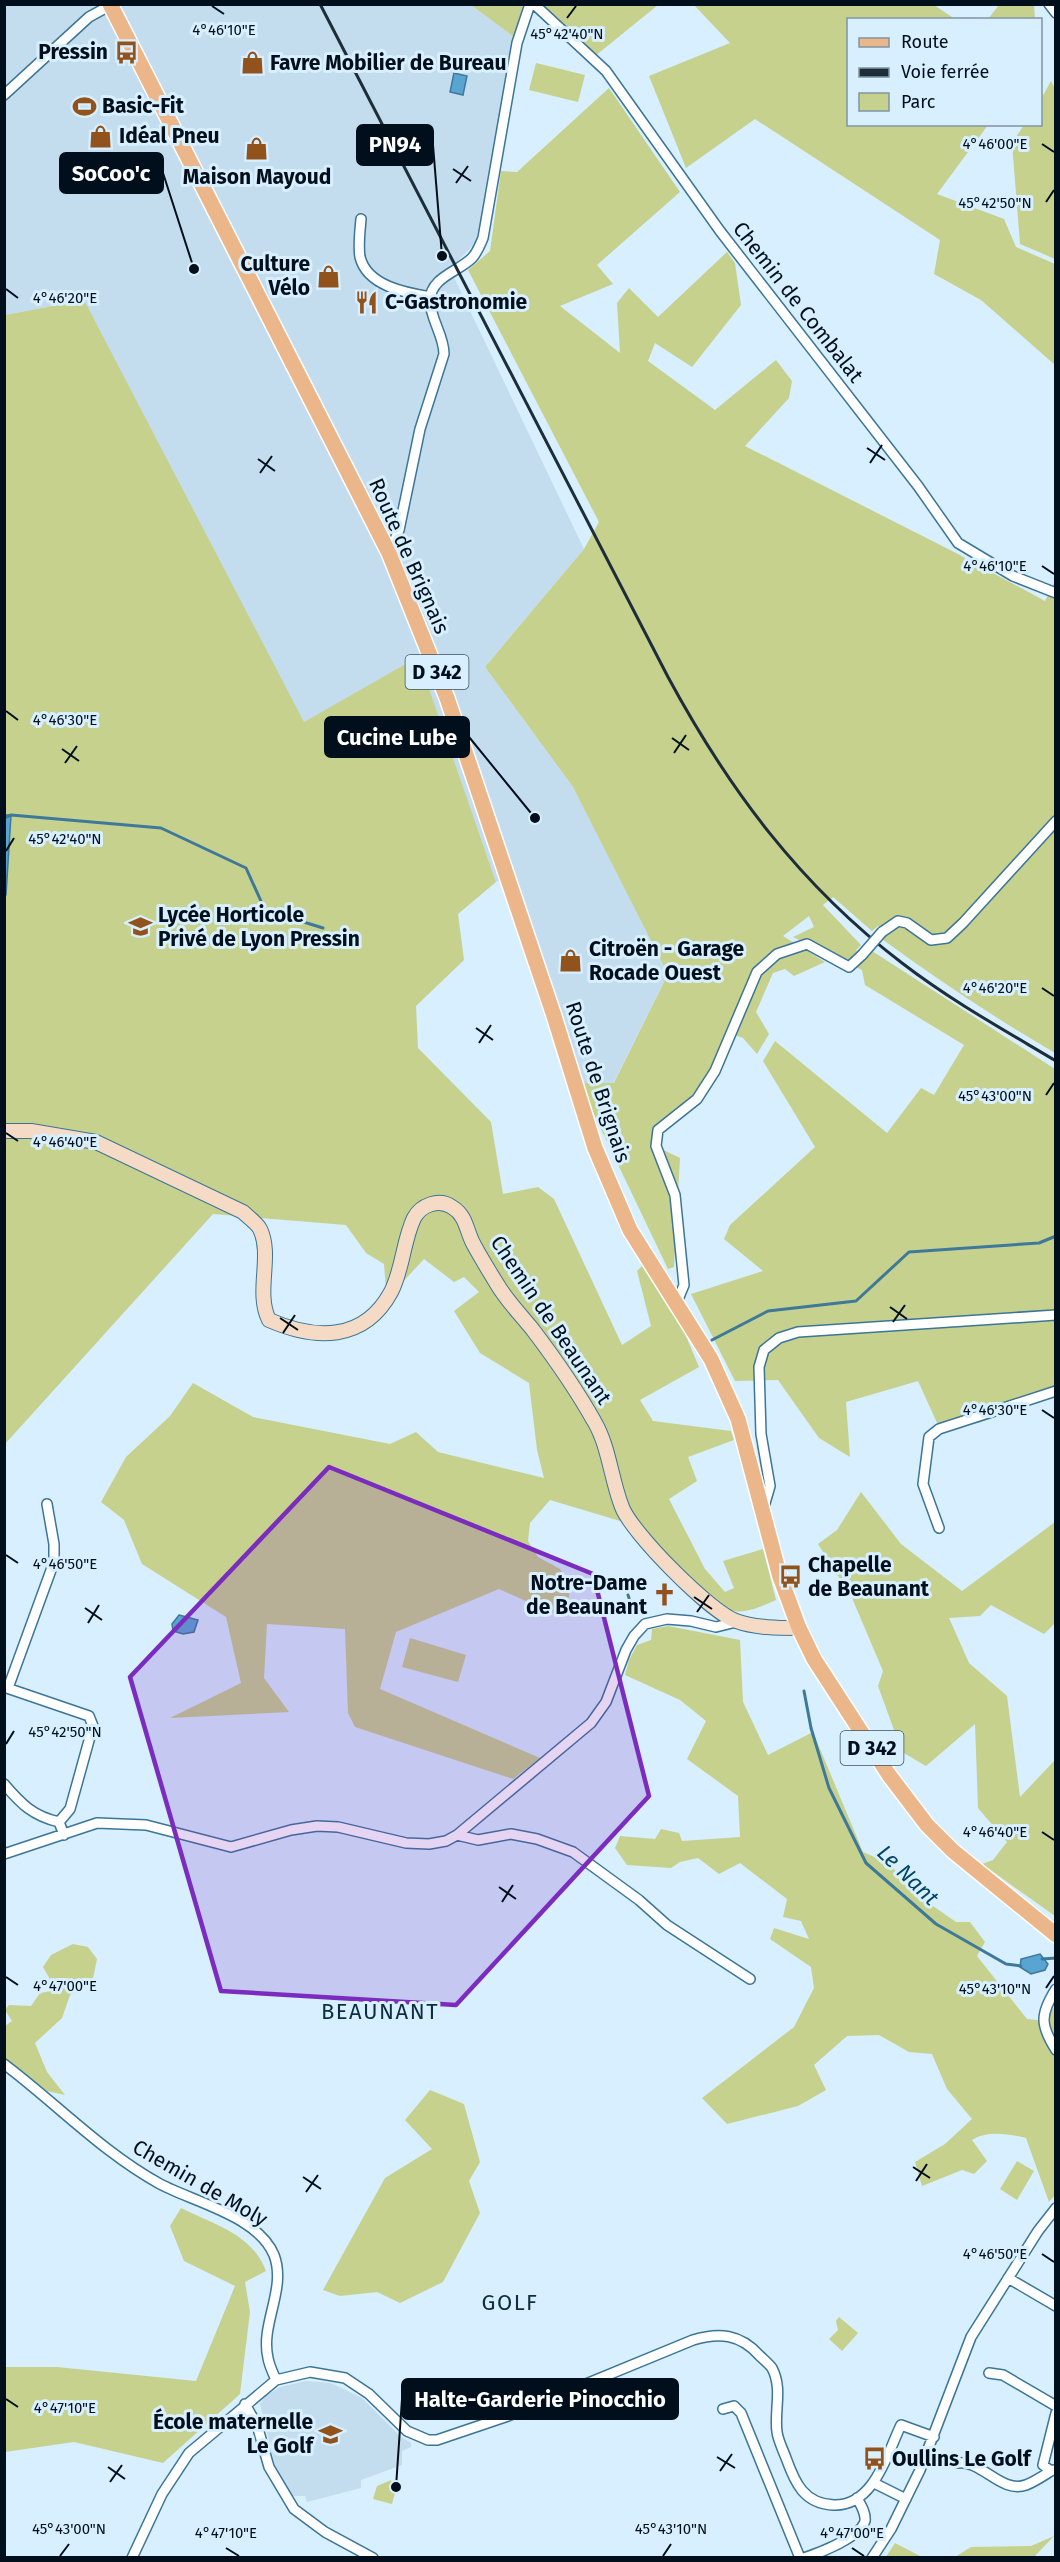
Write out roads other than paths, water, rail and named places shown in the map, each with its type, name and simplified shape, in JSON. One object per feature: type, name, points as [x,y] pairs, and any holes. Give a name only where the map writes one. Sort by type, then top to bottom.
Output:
[{"type":"main road","name":"Route de Brignais","points":[[111,5],[388,553],[447,698],[554,1016],[595,1148],[630,1230],[711,1359],[738,1419],[762,1511]]},
{"type":"main road","name":"D 342","points":[[762,1511],[780,1577],[799,1628],[814,1659],[889,1775],[927,1825],[953,1851],[1056,1935]]},
{"type":"street","points":[[388,553],[399,530],[420,429],[444,354],[443,343],[433,315],[431,297],[442,278],[474,256],[483,238],[517,42],[532,4]]},
{"type":"street","name":"Chemin de Combalat","points":[[532,4],[606,71],[720,231],[910,477],[958,543],[1013,576],[1056,593]]},
{"type":"street","points":[[1049,4],[1056,13]]},
{"type":"street","points":[[4,95],[89,17],[111,5]]},
{"type":"street","points":[[361,219],[360,258],[366,271],[392,288],[431,297]]},
{"type":"street","points":[[677,1302],[684,1285],[675,1195],[656,1146],[658,1130],[697,1099],[715,1071],[758,972],[777,954],[807,944],[849,967],[882,932],[898,921],[907,923],[931,940],[947,938],[1056,821]]},
{"type":"street","name":"Chemin de Beaunant","points":[[4,1131],[31,1131],[96,1142],[243,1212],[260,1228],[264,1246],[263,1308],[269,1320],[289,1329],[317,1334],[353,1330],[370,1319],[391,1292],[414,1218],[423,1207],[438,1202],[452,1206],[465,1218],[472,1242],[500,1290],[550,1352],[600,1430],[622,1509],[634,1527],[715,1610],[736,1622],[777,1628],[799,1628]]},
{"type":"street","points":[[762,1511],[770,1486],[761,1434],[759,1367],[764,1350],[779,1338],[798,1332],[1056,1315]]},
{"type":"street","points":[[939,1528],[923,1484],[929,1437],[939,1429],[1056,1391]]},
{"type":"street","points":[[47,1504],[54,1544],[54,1562],[15,1669],[6,1687],[89,1716],[93,1726],[70,1809],[59,1822]]},
{"type":"street","points":[[4,1854],[97,1823],[119,1822],[146,1825],[231,1847],[291,1830],[317,1826],[338,1827],[406,1844],[446,1841],[457,1835],[591,1723],[606,1702],[626,1650],[645,1624],[667,1619],[716,1626],[736,1622]]},
{"type":"street","points":[[4,1665],[15,1669]]},
{"type":"street","points":[[4,1784],[24,1807],[41,1818],[59,1822]]},
{"type":"street","points":[[4,1795],[15,1797]]},
{"type":"street","points":[[59,1822],[64,1835]]},
{"type":"street","points":[[457,1835],[478,1840],[510,1834],[537,1839],[573,1852],[639,1900],[667,1925],[750,1979]]},
{"type":"street","points":[[1056,1989],[1044,2009],[1043,2022],[1047,2036],[1056,2050]]},
{"type":"street","name":"Chemin de Moly","points":[[4,2064],[102,2146],[134,2168],[161,2184],[241,2222],[263,2237],[273,2253],[279,2273],[269,2330],[267,2357],[276,2380]]},
{"type":"street","points":[[872,2558],[891,2529],[934,2437],[971,2337],[1056,2208]]},
{"type":"street","points":[[1008,2278],[1056,2306]]},
{"type":"street","points":[[132,2558],[162,2494],[189,2453],[276,2380],[310,2372],[345,2379],[369,2394],[407,2431],[428,2440],[437,2440],[508,2416],[693,2340],[708,2336],[737,2338],[751,2346],[771,2367],[779,2388],[777,2433],[794,2480],[802,2493],[813,2501],[836,2505],[857,2498],[874,2483],[901,2425],[934,2437]]},
{"type":"street","points":[[990,2373],[1003,2375],[1056,2406]]},
{"type":"street","points":[[245,2404],[257,2426],[269,2467],[294,2509],[325,2532],[373,2558]]},
{"type":"street","points":[[723,2409],[734,2406],[741,2413],[800,2558]]},
{"type":"street","points":[[1053,2470],[1043,2465],[1056,2413]]},
{"type":"street","points":[[957,2463],[966,2462],[1008,2485],[1024,2486],[1053,2470]]},
{"type":"street","points":[[874,2483],[906,2499]]},
{"type":"street","points":[[804,2558],[826,2550],[860,2529],[864,2521],[864,2512],[857,2498]]},
{"type":"water","points":[[454,73],[467,76],[463,95],[450,92]]},
{"type":"water","points":[[5,815],[11,815],[5,896]]},
{"type":"water","points":[[179,1615],[198,1620],[194,1632],[183,1634],[173,1631],[172,1624]]},
{"type":"water","points":[[1040,1954],[1048,1964],[1045,1970],[1031,1974],[1020,1967],[1021,1959]]},
{"type":"waterway","points":[[4,818],[11,815],[161,828],[246,868],[265,910],[323,928]]},
{"type":"waterway","points":[[712,1340],[768,1311],[856,1301],[909,1252],[1039,1243],[1056,1236]]},
{"type":"waterway","name":"Le Nant","points":[[804,1691],[811,1728],[829,1788],[866,1863],[936,1924],[1006,1964],[1021,1966]]},
{"type":"waterway","name":"Le Nant","points":[[1042,1959],[1056,1958]]},
{"type":"railway","points":[[320,4],[668,677],[691,719],[742,797],[799,868],[865,933],[939,990],[1056,1061]]},
{"type":"place","name":"Pressin","points":[[126,52]]},
{"type":"place","name":"Favre Mobilier de Bureau","points":[[252,63]]},
{"type":"place","name":"Basic-Fit","points":[[84,106]]},
{"type":"place","name":"Idéal Pneu","points":[[101,136]]},
{"type":"place","name":"Maison Mayoud","points":[[257,149]]},
{"type":"place","name":"PN94","points":[[442,256]]},
{"type":"place","name":"SoCoo'c","points":[[194,269]]},
{"type":"place","name":"Culture Vélo","points":[[328,276]]},
{"type":"place","name":"C-Gastronomie","points":[[367,302]]},
{"type":"place","name":"Cucine Lube","points":[[535,818]]},
{"type":"place","name":"Lycée Horticole Privé de Lyon Pressin","points":[[140,927]]},
{"type":"place","name":"Citroën - Garage Rocade Ouest","points":[[571,961]]},
{"type":"place","name":"Chapelle de Beaunant","points":[[790,1577]]},
{"type":"place","name":"Notre-Dame de Beaunant","points":[[665,1595]]},
{"type":"place","name":"École maternelle Le Golf","points":[[331,2434]]},
{"type":"place","name":"Oullins Le Golf","points":[[874,2459]]},
{"type":"place","name":"Halte-Garderie Pinocchio","points":[[396,2487]]},
{"type":"district","name":"BEAUNANT","points":[[380,2011]]},
{"type":"district","name":"GOLF","points":[[510,2302]]}]
